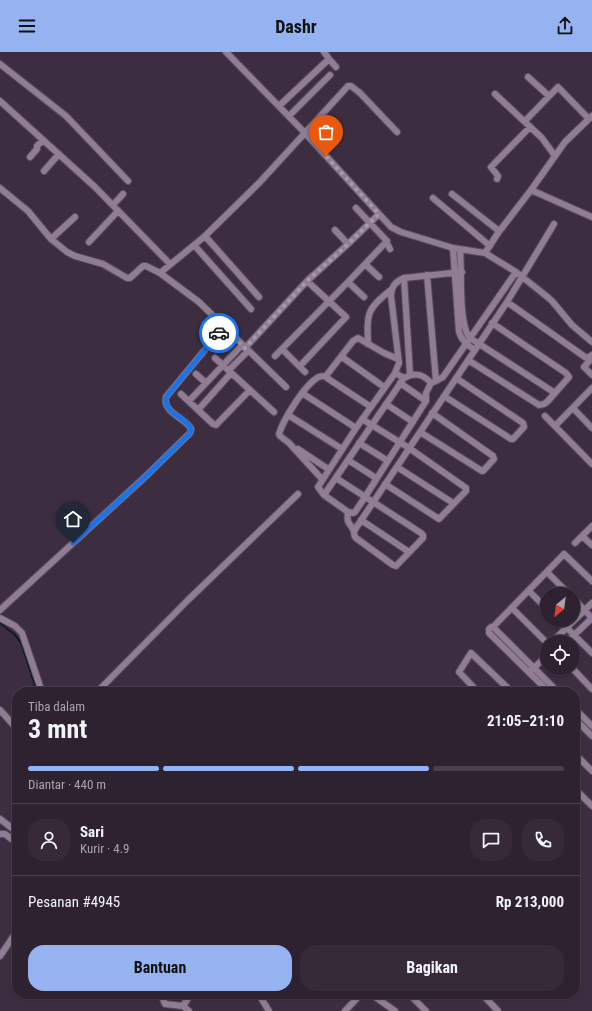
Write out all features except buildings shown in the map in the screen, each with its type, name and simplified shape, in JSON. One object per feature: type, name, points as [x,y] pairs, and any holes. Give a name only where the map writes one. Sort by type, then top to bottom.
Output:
[{"type":"street","points":[[226,52],[305,132],[395,230],[453,248],[485,253],[516,272],[552,301],[572,325],[592,342]]},
{"type":"street","points":[[324,52],[336,67]]},
{"type":"street","points":[[278,106],[329,59]]},
{"type":"street","points":[[0,64],[66,116],[128,181]]},
{"type":"street","points":[[289,116],[330,75]]},
{"type":"street","points":[[528,77],[549,96]]},
{"type":"street","points":[[160,273],[205,236],[259,183],[349,86],[360,93],[397,132]]},
{"type":"street","points":[[485,253],[499,231],[531,190],[565,142],[591,118],[558,87],[525,121]]},
{"type":"street","points":[[495,94],[542,138],[555,156]]},
{"type":"street","points":[[0,101],[95,187],[170,264]]},
{"type":"street","points":[[497,179],[498,176],[491,168],[530,127]]},
{"type":"street","points":[[30,157],[43,140]]},
{"type":"street","points":[[44,171],[59,154]]},
{"type":"street","points":[[0,188],[28,211],[51,239],[74,256],[103,264],[127,278],[130,278],[143,266],[160,273],[199,302],[286,387]]},
{"type":"street","points":[[531,190],[592,217]]},
{"type":"street","points":[[113,205],[123,194]]},
{"type":"street","points":[[452,194],[499,231]]},
{"type":"street","points":[[433,198],[490,246]]},
{"type":"street","points":[[356,208],[387,241],[390,249]]},
{"type":"street","points":[[89,242],[118,211]]},
{"type":"street","points":[[189,401],[223,365],[245,348],[307,281],[379,214]]},
{"type":"street","points":[[51,239],[74,217]]},
{"type":"street","points":[[354,531],[479,344],[554,224]]},
{"type":"street","points":[[335,230],[348,244]]},
{"type":"street","points":[[205,236],[259,297]]},
{"type":"street","points":[[276,356],[387,241]]},
{"type":"street","points":[[194,245],[251,309]]},
{"type":"street","points":[[453,248],[459,332],[461,338],[466,344],[475,350]]},
{"type":"street","points":[[460,249],[463,319],[466,334],[555,393]]},
{"type":"street","points":[[365,264],[379,277]]},
{"type":"street","points":[[368,344],[367,319],[369,314],[374,304],[391,290],[398,280],[427,275],[462,272]]},
{"type":"street","points":[[391,290],[398,366],[395,373],[370,407],[317,488],[324,495],[348,512],[353,513],[365,497],[426,401],[426,393],[433,382],[443,377],[516,272]]},
{"type":"street","points":[[427,275],[433,382]]},
{"type":"street","points":[[404,278],[410,374]]},
{"type":"street","points":[[300,366],[346,318],[307,281]]},
{"type":"street","points":[[348,282],[364,297]]},
{"type":"street","points":[[506,302],[585,357],[592,357]]},
{"type":"street","points":[[468,360],[536,405],[544,404],[569,377],[568,374],[492,324]]},
{"type":"street","points":[[0,610],[145,477],[190,433],[190,425],[177,417],[166,405],[166,397],[224,328]]},
{"type":"street","points":[[326,376],[356,338],[390,357],[398,359]]},
{"type":"street","points":[[198,410],[230,372],[245,348]]},
{"type":"street","points":[[282,349],[305,372]]},
{"type":"street","points":[[342,357],[384,387]]},
{"type":"street","points":[[592,357],[584,367],[592,375]]},
{"type":"street","points":[[215,358],[274,412]]},
{"type":"street","points":[[395,373],[426,401]]},
{"type":"street","points":[[196,374],[206,383]]},
{"type":"street","points":[[324,495],[402,380],[410,374],[426,378],[433,382]]},
{"type":"street","points":[[326,376],[320,376],[315,379],[302,394],[288,415],[279,434],[289,443],[328,469]]},
{"type":"street","points":[[326,376],[326,378],[370,407]]},
{"type":"street","points":[[444,396],[511,439],[513,439],[524,427],[523,423],[456,378]]},
{"type":"street","points":[[555,426],[592,388]]},
{"type":"street","points":[[181,394],[213,424],[218,424],[250,390]]},
{"type":"street","points":[[302,394],[356,428]]},
{"type":"street","points":[[386,404],[413,422]]},
{"type":"street","points":[[573,408],[591,426]]},
{"type":"street","points":[[420,432],[482,471],[484,471],[494,460],[493,456],[432,413]]},
{"type":"street","points":[[288,415],[342,449]]},
{"type":"street","points":[[545,416],[592,464]]},
{"type":"street","points":[[362,419],[409,448],[466,487],[466,491],[440,518],[437,519],[385,484]]},
{"type":"street","points":[[289,443],[322,479]]},
{"type":"street","points":[[359,444],[388,461]]},
{"type":"street","points":[[348,460],[376,478]]},
{"type":"street","points":[[397,467],[453,503]]},
{"type":"street","points":[[336,478],[423,535],[423,538],[396,566],[393,566],[358,541],[354,536],[354,531],[348,522],[348,512]]},
{"type":"street","points":[[101,687],[188,600],[298,494]]},
{"type":"street","points":[[361,520],[409,552]]},
{"type":"street","points":[[576,543],[592,526]]},
{"type":"street","points":[[582,536],[592,545]]},
{"type":"street","points":[[552,687],[489,633],[489,629],[493,627],[529,591],[564,554],[592,581]]},
{"type":"street","points":[[547,572],[562,587]]},
{"type":"street","points":[[529,591],[540,602]]},
{"type":"street","points":[[560,635],[592,603]]},
{"type":"street","points":[[567,628],[574,635],[592,618],[580,605]]},
{"type":"street","points":[[512,608],[540,636]]},
{"type":"street","points":[[0,618],[15,626],[22,634],[40,687]]},
{"type":"street","points":[[580,641],[592,653]]},
{"type":"street","points":[[473,687],[458,672],[471,653],[507,687]]},
{"type":"street","points":[[532,670],[540,662]]},
{"type":"street","points":[[532,670],[544,687]]},
{"type":"street","points":[[579,675],[592,689]]},
{"type":"street","points":[[0,710],[12,723]]},
{"type":"street","points":[[582,716],[592,726]]},
{"type":"street","points":[[580,725],[592,736]]},
{"type":"street","points":[[580,759],[592,771]]},
{"type":"street","points":[[580,794],[592,806]]},
{"type":"street","points":[[0,819],[12,828]]},
{"type":"street","points":[[0,834],[5,834],[12,839]]},
{"type":"street","points":[[0,956],[12,938]]},
{"type":"street","points":[[163,999],[165,1004],[183,1006],[189,1011]]},
{"type":"street","points":[[183,1006],[188,999]]},
{"type":"street","points":[[262,999],[269,1011]]},
{"type":"street","points":[[345,1011],[356,999]]},
{"type":"street","points":[[378,999],[395,1011]]},
{"type":"street","points":[[414,999],[426,1011]]},
{"type":"street","points":[[487,999],[498,1011]]},
{"type":"waterway","points":[[0,623],[15,635],[21,643],[35,687]]},
{"type":"way so far","points":[[219,333],[224,328],[245,348],[307,281],[379,214],[326,156]]},
{"type":"route","points":[[73,543],[145,477],[190,433],[190,425],[174,415],[166,405],[166,397],[219,333]]}]
